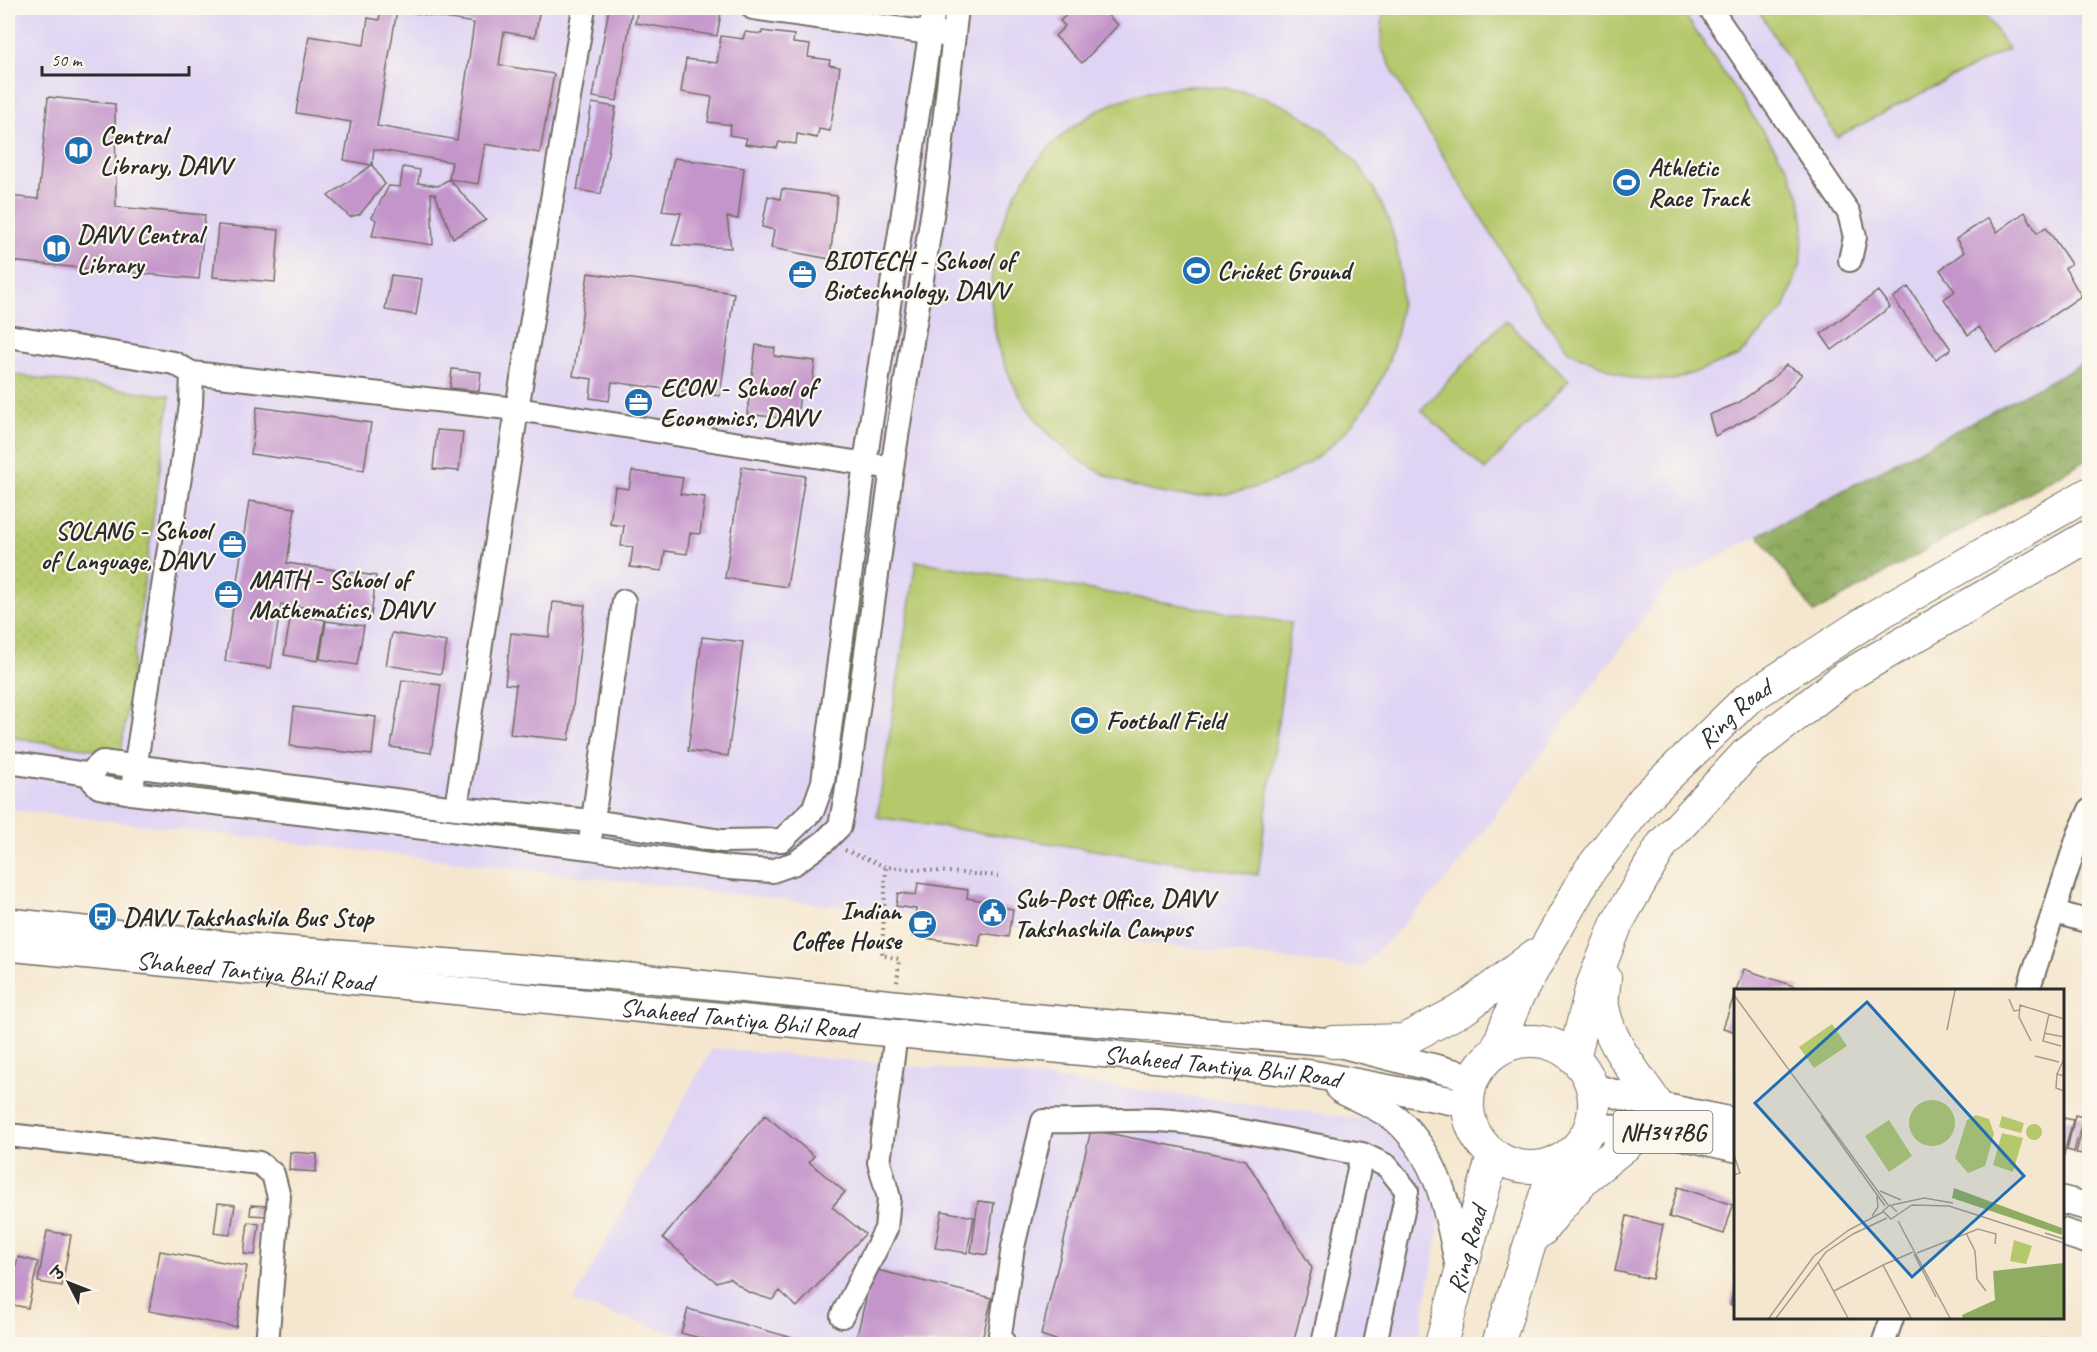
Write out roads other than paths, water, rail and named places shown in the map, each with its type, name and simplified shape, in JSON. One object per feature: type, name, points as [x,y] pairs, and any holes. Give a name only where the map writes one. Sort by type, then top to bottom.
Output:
[{"type":"highway","name":"Ring Road","points":[[1497,1052],[1517,998],[1590,870],[1644,799],[1747,699],[1875,616],[2090,493]]},
{"type":"highway","name":"Ring Road","points":[[1574,1058],[1592,986],[1617,923],[1662,845],[1745,755],[1845,677],[2090,535]]},
{"type":"highway","points":[[1528,1249],[1586,1177],[1652,1117],[1633,1068],[1610,1032],[1603,1005],[1605,978],[1611,956],[1651,881],[1683,835],[1745,755]]},
{"type":"highway","points":[[1334,1042],[1404,1040],[1465,1008],[1547,945]]},
{"type":"highway","points":[[1536,1041],[1550,1044],[1574,1058],[1585,1071],[1592,1087],[1594,1104],[1589,1128],[1576,1148],[1556,1162],[1540,1167],[1523,1167],[1507,1163],[1482,1145],[1474,1132],[1469,1118],[1471,1091],[1487,1059],[1497,1052],[1509,1045],[1536,1041]]},
{"type":"highway","name":"Ring Road","points":[[1441,1344],[1493,1155]]},
{"type":"highway","points":[[1498,1344],[1556,1162]]},
{"type":"main road","points":[[8,922],[235,946],[630,977],[1002,1015],[1334,1042],[1471,1091]]},
{"type":"main road","name":"Shaheed Tantiya Bhil Road","points":[[8,947],[1471,1091]]},
{"type":"main road","points":[[895,1004],[896,1034]]},
{"type":"main road","points":[[1312,1074],[1396,1119],[1426,1153],[1446,1204],[1460,1271]]},
{"type":"main road","name":"NH347BG","points":[[1592,1087],[1652,1117],[1734,1147]]},
{"type":"main road","name":"NH347BG","points":[[1589,1128],[1652,1117],[1734,1122]]},
{"type":"main road","points":[[2064,1200],[2090,1207]]},
{"type":"main road","points":[[2064,1233],[2090,1241]]},
{"type":"street","points":[[456,808],[517,409],[584,8]]},
{"type":"street","points":[[753,8],[954,36]]},
{"type":"street","points":[[934,8],[865,463],[823,782],[813,810],[782,840],[722,841],[593,821],[456,808],[102,762],[94,769],[93,781],[99,787],[131,793],[590,848],[730,868],[772,870],[795,863],[825,841],[840,826],[844,805],[892,468],[937,184],[957,8]]},
{"type":"street","points":[[1710,8],[1849,213],[1856,237],[1850,260]]},
{"type":"street","points":[[8,336],[174,363],[192,373],[517,409],[892,468]]},
{"type":"street","points":[[131,793],[192,405],[192,373]]},
{"type":"street","points":[[590,848],[624,601]]},
{"type":"street","points":[[8,762],[93,775]]},
{"type":"street","points":[[2028,989],[2079,834],[2090,810]]},
{"type":"street","points":[[2055,912],[2090,922]]},
{"type":"street","points":[[842,1316],[886,1229],[890,1198],[879,1162],[896,1034]]},
{"type":"street","points":[[1004,1344],[1000,1334],[1012,1247],[1043,1121],[1086,1122],[1120,1119],[1189,1122],[1362,1154],[1387,1166],[1407,1191],[1375,1344]]},
{"type":"street","points":[[8,1135],[259,1163],[273,1174],[279,1197],[267,1344]]},
{"type":"street","points":[[1323,1344],[1362,1154]]},
{"type":"street","points":[[1883,1344],[1891,1319]]},
{"type":"place","name":"Central Library, DAVV","points":[[79,150]]},
{"type":"place","name":"Athletic Race Track","points":[[1627,182]]},
{"type":"place","name":"DAVV Central Library","points":[[56,249]]},
{"type":"place","name":"Cricket Ground","points":[[1196,270]]},
{"type":"place","name":"BIOTECH - School of Biotechnology, DAVV","points":[[802,275]]},
{"type":"place","name":"ECON - School of Economics, DAVV","points":[[639,402]]},
{"type":"place","name":"SOLANG - School of Language, DAVV","points":[[232,545]]},
{"type":"place","name":"MATH - School of Mathematics, DAVV","points":[[228,594]]},
{"type":"place","name":"Football Field","points":[[1085,720]]},
{"type":"place","name":"Sub-Post Office, DAVV Takshashila Campus","points":[[993,913]]},
{"type":"place","name":"DAVV Takshashila Bus Stop","points":[[102,917]]},
{"type":"place","name":"Indian Coffee House","points":[[922,925]]}]
